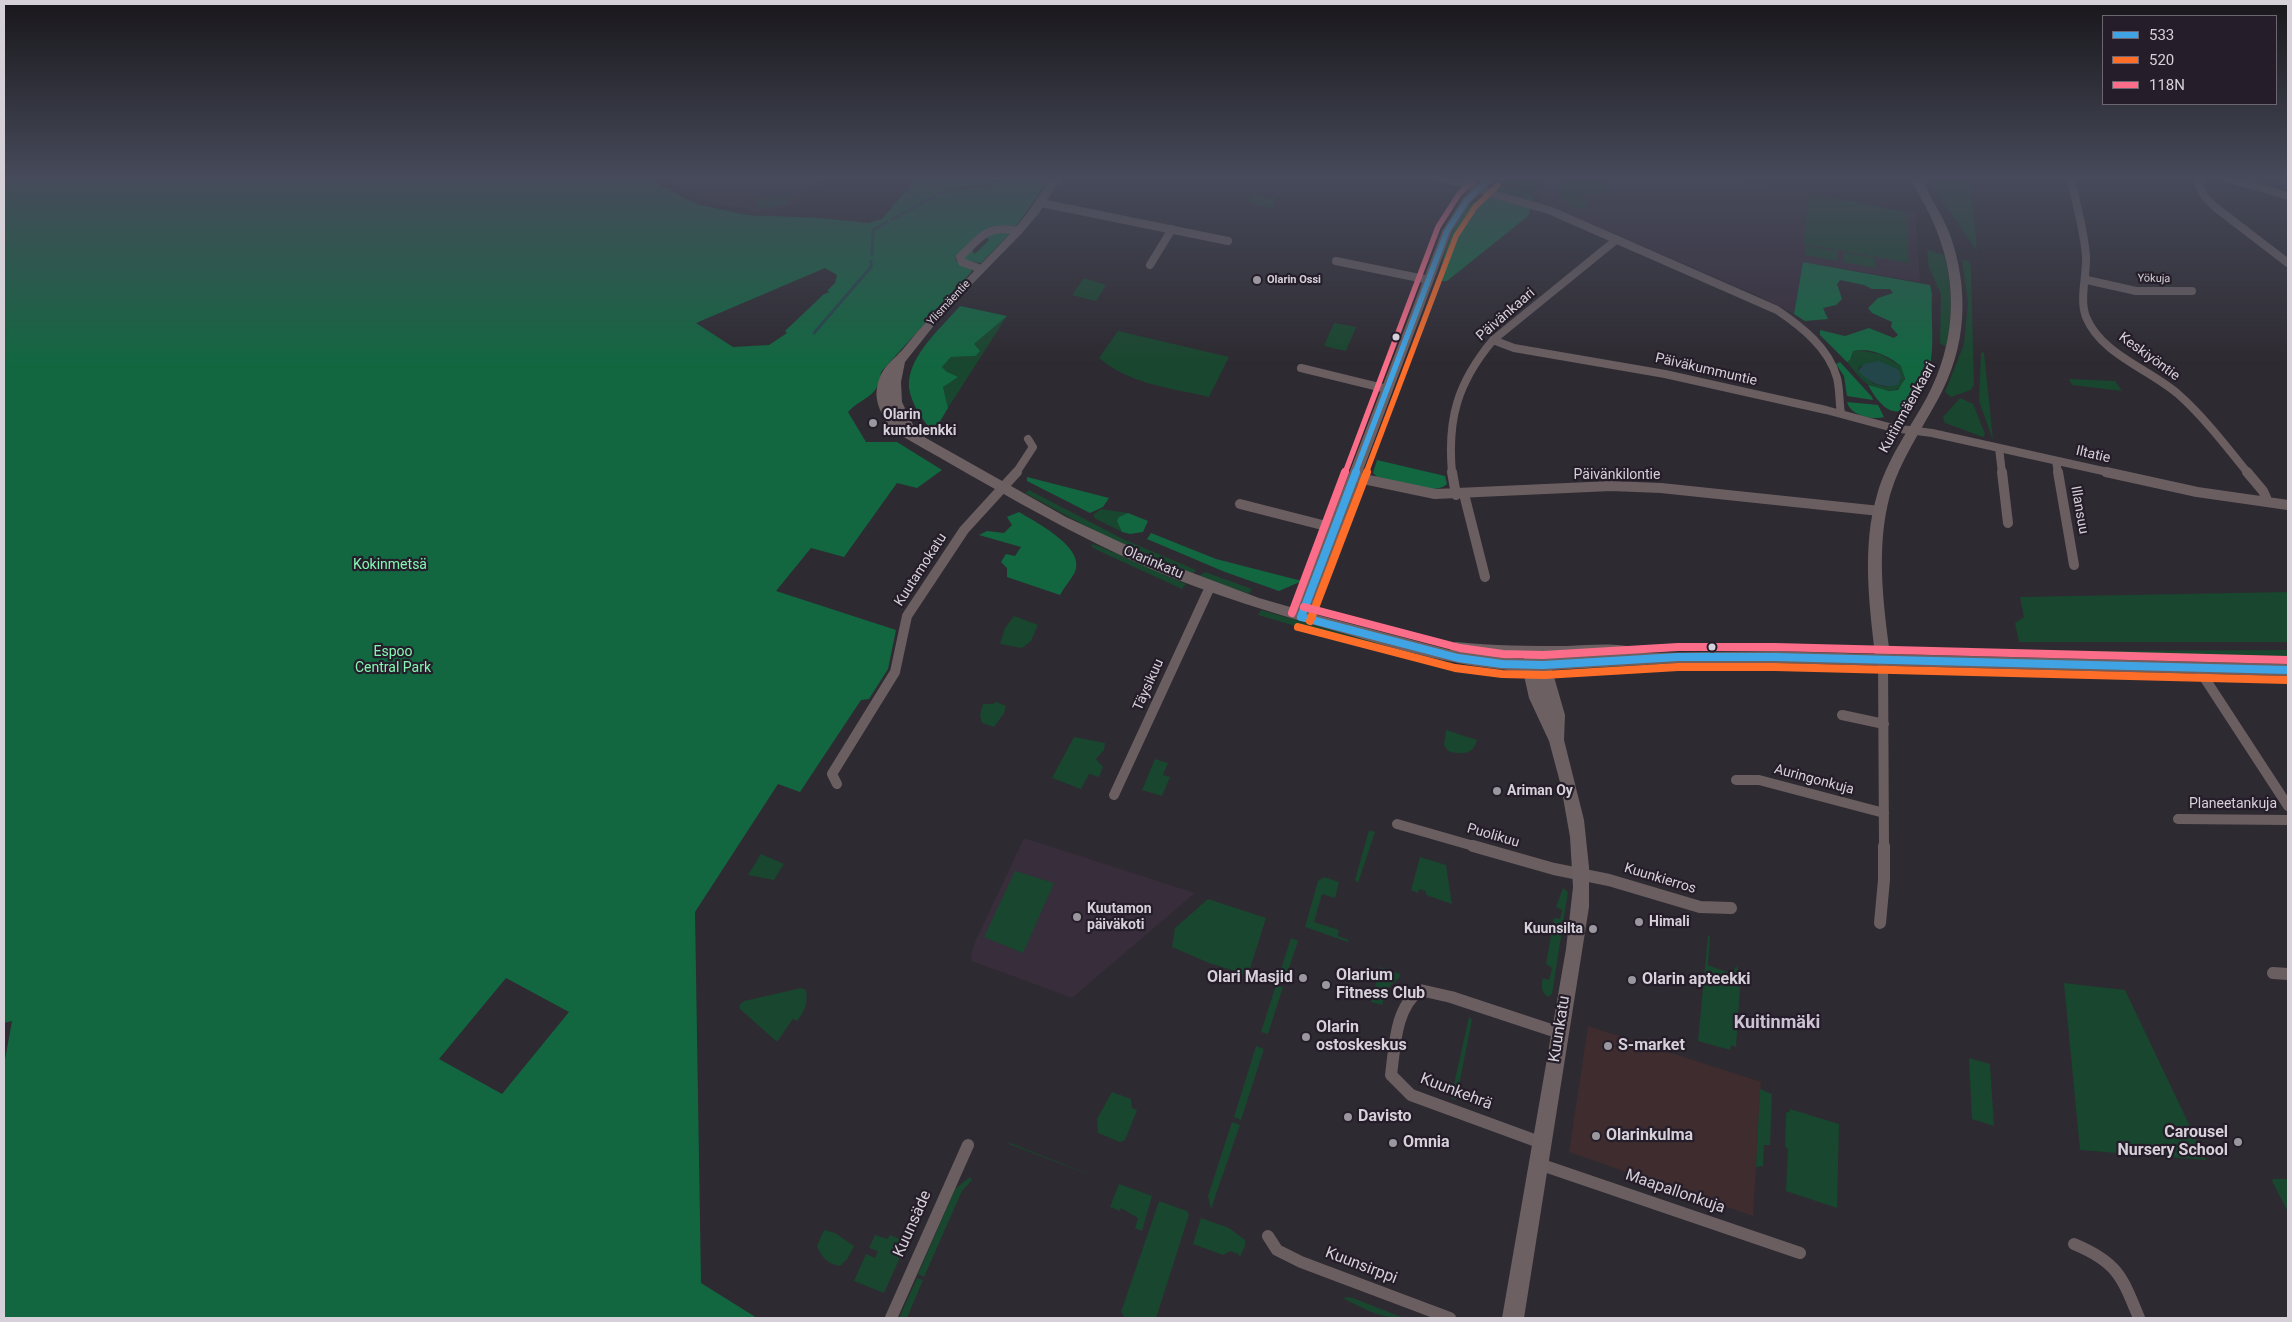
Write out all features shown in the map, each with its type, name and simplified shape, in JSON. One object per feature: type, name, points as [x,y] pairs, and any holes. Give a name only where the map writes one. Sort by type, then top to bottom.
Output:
[{"type":"main road","name":"Ylismäentie","points":[[889,397],[900,360],[940,312],[1010,240]]},
{"type":"main road","points":[[1301,617],[1445,240]]},
{"type":"main road","name":"Kuitinmäenkaari","points":[[1883,659],[1879,628],[1880,511],[1890,473],[1911,431],[1932,398],[1948,367],[1953,351],[1959,305],[1948,248],[1944,240]]},
{"type":"main road","name":"Olarinkatu","points":[[889,397],[886,411],[896,427],[1002,488],[1121,550],[1210,587],[1301,617],[1477,661],[1678,657],[1883,659],[2288,670]]},
{"type":"main road","name":"Kuunkatu","points":[[1513,1318],[1560,1033],[1577,920],[1581,874],[1575,824],[1557,741],[1543,714],[1535,661]]},
{"type":"street","points":[[979,240],[960,257],[962,262],[981,269]]},
{"type":"street","points":[[1150,265],[1165,240]]},
{"type":"street","points":[[1222,240],[1228,241]]},
{"type":"street","points":[[1616,240],[1749,297],[1790,320],[1820,347],[1830,362],[1836,376],[1841,413]]},
{"type":"street","name":"Päivänkaari","points":[[1485,577],[1450,467],[1449,444],[1452,419],[1465,378],[1493,340],[1616,240]]},
{"type":"street","name":"Keskiyöntie","points":[[2083,240],[2087,280],[2084,308],[2086,317],[2114,349],[2162,380],[2179,395],[2263,491],[2268,502]]},
{"type":"street","points":[[2258,240],[2288,263]]},
{"type":"street","points":[[1336,261],[1429,280]]},
{"type":"street","name":"Yökuja","points":[[2087,280],[2136,291],[2192,291]]},
{"type":"street","name":"Päiväkummuntie","points":[[1493,340],[1514,348],[1649,371],[1841,413],[1911,431]]},
{"type":"street","points":[[1300,368],[1387,389]]},
{"type":"street","name":"Iltatie","points":[[1911,431],[1932,433],[2197,492],[2288,505]]},
{"type":"street","points":[[1002,488],[1022,466],[1033,446],[1028,439]]},
{"type":"street","points":[[2000,448],[2008,523]]},
{"type":"street","name":"Illansuu","points":[[2056,461],[2074,565]]},
{"type":"street","name":"Päivänkilontie","points":[[1354,477],[1422,493],[1460,494],[1631,487],[1880,511]]},
{"type":"street","name":"Kuutamokatu","points":[[836,784],[832,774],[895,672],[907,616],[964,530],[1002,488]]},
{"type":"street","points":[[1240,504],[1334,528]]},
{"type":"street","name":"Täysikuu","points":[[1114,795],[1210,587]]},
{"type":"street","points":[[1880,923],[1884,880],[1883,659]]},
{"type":"street","points":[[2198,668],[2288,806]]},
{"type":"street","points":[[1842,715],[1884,724]]},
{"type":"street","name":"Auringonkuja","points":[[1736,780],[1758,780],[1884,813]]},
{"type":"street","name":"Planeetankuja","points":[[2178,819],[2288,820]]},
{"type":"street","name":"Puolikuu","points":[[1397,824],[1554,869],[1581,874]]},
{"type":"street","name":"Kuunkierros","points":[[1581,874],[1609,880],[1700,907],[1731,908]]},
{"type":"street","points":[[2273,973],[2288,974]]},
{"type":"street","name":"Kuunkehrä","points":[[1542,1143],[1411,1095],[1390,1075],[1400,1023],[1409,998],[1420,990],[1451,997],[1560,1033]]},
{"type":"street","name":"Kuunsäde","points":[[891,1318],[968,1145]]},
{"type":"street","name":"Maapallonkuja","points":[[1539,1164],[1800,1253]]},
{"type":"street","name":"Kuunsirppi","points":[[1268,1236],[1277,1250],[1301,1262],[1450,1318]]},
{"type":"street","points":[[2074,1244],[2099,1254],[2111,1264],[2121,1277],[2139,1318]]},
{"type":"shaded area","points":[[1628,240],[1917,240],[1920,282],[1803,262],[1794,314],[1757,295]]},
{"type":"shaded area","name":"Kuutamon päiväkoti","points":[[1024,838],[1195,893],[1072,998],[972,961],[971,954],[976,940]]},
{"type":"shaded area","points":[[1588,1026],[1761,1082],[1753,1216],[1569,1152]]},
{"type":"green space","name":"Kokinmetsä","points":[[4,240],[975,240],[955,258],[957,262],[971,268],[972,271],[881,372],[877,387],[873,392],[848,412],[866,442],[897,442],[942,470],[917,488],[897,483],[844,557],[811,548],[776,591],[896,630],[888,669],[869,699],[861,700],[800,792],[778,784],[695,912],[701,1283],[757,1318],[4,1318],[4,1065],[12,1021],[4,1023]],"holes":[[[825,268],[837,275],[835,283],[827,291],[830,292],[824,294],[785,331],[787,333],[769,345],[733,347],[696,323]],[[506,978],[569,1012],[502,1094],[439,1059]]]},
{"type":"green space","points":[[989,240],[1004,240],[981,263],[965,260],[964,257],[971,249],[975,254]]},
{"type":"green space","points":[[1449,240],[1498,240],[1447,281],[1442,281],[1440,279],[1444,273],[1440,271]]},
{"type":"green space","points":[[1804,240],[1908,240],[1909,263],[1804,244]]},
{"type":"green space","points":[[1969,240],[1976,240],[1977,252]]},
{"type":"green space","points":[[1806,246],[1838,251],[1838,261],[1805,255]]},
{"type":"green space","points":[[1929,250],[1944,255],[1947,267],[1951,312],[1946,347],[1940,343],[1941,295],[1929,267],[1927,253]]},
{"type":"green space","points":[[1843,252],[1875,258],[1875,268],[1843,262]]},
{"type":"green space","points":[[1962,260],[1969,261],[1971,266],[1974,385],[1971,390],[1951,397],[1945,392],[1964,344],[1968,302]]},
{"type":"green space","points":[[1803,262],[1930,285],[1932,294],[1932,356],[1924,384],[1916,397],[1904,410],[1892,411],[1882,405],[1868,385],[1889,391],[1898,390],[1905,379],[1901,366],[1885,356],[1866,350],[1853,351],[1850,360],[1847,362],[1820,335],[1820,330],[1845,336],[1869,328],[1894,338],[1898,335],[1891,327],[1892,322],[1872,313],[1868,308],[1878,298],[1893,293],[1890,289],[1872,289],[1864,285],[1840,280],[1837,284],[1842,299],[1836,305],[1823,308],[1828,319],[1805,321],[1794,314]]},
{"type":"green space","points":[[1084,278],[1106,285],[1096,301],[1072,295]]},
{"type":"green space","points":[[960,306],[1007,316],[974,344],[980,351],[975,356],[951,357],[942,367],[947,372],[958,377],[943,387],[948,408],[933,433],[914,404],[910,393],[909,381],[917,357]]},
{"type":"green space","points":[[1007,316],[948,408],[943,387],[947,372],[942,367],[951,357],[975,356],[973,344]]},
{"type":"green space","points":[[1334,323],[1356,327],[1346,351],[1324,346]]},
{"type":"green space","points":[[1118,331],[1229,357],[1209,397],[1165,388],[1124,374],[1099,358]]},
{"type":"green space","points":[[1859,350],[1880,354],[1901,366],[1904,382],[1901,387],[1891,391],[1876,388],[1866,383],[1847,362],[1850,360],[1853,351]],"holes":[[[1873,362],[1887,387],[1874,384],[1858,370],[1859,367]]]},
{"type":"green space","points":[[1984,352],[1993,440],[1979,401],[1981,353]]},
{"type":"green space","points":[[1840,362],[1873,400],[1847,396],[1844,376],[1836,364]]},
{"type":"green space","points":[[2069,379],[2115,381],[2122,391],[2072,385]]},
{"type":"green space","points":[[1960,398],[1973,404],[1985,434],[1983,437],[1945,423],[1943,417]]},
{"type":"green space","points":[[1847,402],[1878,405],[1884,417],[1874,418],[1857,414],[1849,407]]},
{"type":"green space","points":[[1377,460],[1445,476],[1447,484],[1441,488],[1424,489],[1377,477],[1373,473]]},
{"type":"green space","points":[[1027,477],[1109,498],[1103,507],[1090,513],[1027,481]]},
{"type":"green space","points":[[1029,490],[1123,539],[1196,570],[1193,574],[1104,536],[1025,493]]},
{"type":"green space","points":[[1101,509],[1128,513],[1119,517],[1122,532],[1094,518],[1094,514]]},
{"type":"green space","points":[[1019,512],[1057,536],[1073,553],[1076,563],[1075,572],[1060,595],[1007,577],[1007,568],[1001,562],[1006,554],[1015,556],[1021,547],[979,535],[987,531],[1004,533],[1012,525],[1007,517]]},
{"type":"green space","points":[[1128,513],[1148,521],[1143,532],[1130,534],[1122,532],[1117,521],[1119,517]]},
{"type":"green space","points":[[1151,533],[1216,559],[1302,581],[1279,591],[1225,572],[1147,539]]},
{"type":"green space","points":[[1092,544],[1186,584],[1182,589],[1097,550],[1092,547]]},
{"type":"green space","points":[[1205,572],[1252,589],[1249,594],[1199,576]]},
{"type":"green space","points":[[2288,592],[2288,642],[2019,642],[2015,623],[2024,617],[2020,597]]},
{"type":"green space","points":[[1261,610],[1409,653],[1408,655],[1364,646],[1258,615]]},
{"type":"green space","points":[[1014,616],[1038,625],[1031,641],[1022,648],[1000,644],[1005,628]]},
{"type":"green space","points":[[1766,645],[1837,647],[1838,650],[1797,651],[1767,648]]},
{"type":"green space","points":[[1909,647],[2070,651],[2073,655],[1929,653],[1909,650]]},
{"type":"green space","points":[[2288,650],[2288,665],[2119,658],[2091,656],[2089,651]]},
{"type":"green space","points":[[1666,662],[1819,663],[1820,666],[1668,666],[1580,672],[1579,669]]},
{"type":"green space","points":[[2049,668],[2082,672],[2085,677],[2016,675],[2014,671]]},
{"type":"green space","points":[[2100,673],[2182,673],[2198,679],[2103,678]]},
{"type":"green space","points":[[2222,675],[2288,677],[2288,682],[2218,679]]},
{"type":"green space","points":[[996,702],[1006,706],[1004,713],[994,727],[982,723],[980,715],[983,704],[993,704]]},
{"type":"green space","points":[[1446,730],[1477,740],[1473,749],[1466,753],[1448,751],[1444,745]]},
{"type":"green space","points":[[1074,737],[1105,743],[1104,750],[1096,759],[1103,767],[1099,777],[1089,774],[1081,789],[1052,778]]},
{"type":"green space","points":[[1155,759],[1168,763],[1163,775],[1170,777],[1162,796],[1142,790]]},
{"type":"green space","points":[[1369,830],[1375,832],[1358,883],[1355,880]]},
{"type":"green space","points":[[761,854],[784,864],[774,880],[748,875]]},
{"type":"green space","points":[[1420,857],[1446,865],[1452,904],[1426,895],[1426,891],[1419,889],[1418,893],[1411,890]]},
{"type":"green space","points":[[1015,871],[1054,883],[1023,953],[984,937]]},
{"type":"green space","points":[[1324,877],[1339,882],[1335,898],[1322,894],[1314,922],[1339,930],[1338,936],[1349,940],[1348,942],[1305,927],[1318,881]]},
{"type":"green space","points":[[1563,888],[1568,892],[1552,994],[1548,997],[1542,989],[1542,984],[1543,978],[1549,980],[1552,968],[1546,964],[1554,918],[1560,919],[1562,910],[1556,907]]},
{"type":"green space","points":[[1208,899],[1266,918],[1248,975],[1209,963],[1172,947],[1175,928]]},
{"type":"green space","points":[[1708,936],[1710,936],[1708,965],[1732,974],[1736,966],[1741,973],[1736,1047],[1731,1045],[1730,1050],[1698,1041]]},
{"type":"green space","points":[[1291,938],[1298,941],[1287,974],[1280,972]]},
{"type":"green space","points":[[1380,967],[1400,974],[1399,978],[1388,988],[1382,1005],[1371,1002]]},
{"type":"green space","points":[[2064,983],[2125,990],[2206,1160],[2080,1150]]},
{"type":"green space","points":[[1276,985],[1283,987],[1268,1034],[1261,1032]]},
{"type":"green space","points":[[801,988],[806,990],[807,999],[804,1010],[797,1021],[793,1019],[777,1042],[740,1009],[739,1005],[744,1001]]},
{"type":"green space","points":[[1469,1017],[1472,1020],[1456,1100],[1451,1098]]},
{"type":"green space","points":[[1256,1046],[1264,1049],[1241,1120],[1234,1117]]},
{"type":"green space","points":[[1969,1058],[1990,1064],[1994,1126],[1972,1119]]},
{"type":"green space","points":[[1760,1089],[1772,1094],[1770,1145],[1764,1145],[1763,1166],[1756,1167]]},
{"type":"green space","points":[[1112,1092],[1131,1099],[1132,1108],[1137,1110],[1125,1140],[1120,1142],[1098,1133],[1097,1119]]},
{"type":"green space","points":[[1790,1109],[1839,1124],[1837,1208],[1786,1191],[1788,1149],[1785,1146],[1786,1113]]},
{"type":"green space","points":[[1232,1122],[1240,1125],[1211,1209],[1208,1196]]},
{"type":"green space","points":[[1010,1143],[1106,1181],[1009,1144]]},
{"type":"green space","points":[[970,1177],[972,1180],[962,1191],[924,1277],[918,1274],[955,1189]]},
{"type":"green space","points":[[2273,1179],[2288,1179],[2288,1212],[2272,1181]]},
{"type":"green space","points":[[1119,1184],[1152,1196],[1142,1231],[1135,1228],[1138,1218],[1121,1208],[1120,1211],[1110,1207]]},
{"type":"green space","points":[[1159,1201],[1187,1211],[1189,1215],[1156,1318],[1125,1318],[1121,1312]]},
{"type":"green space","points":[[1201,1218],[1229,1228],[1245,1240],[1245,1246],[1240,1257],[1238,1254],[1230,1251],[1223,1255],[1193,1244]]},
{"type":"green space","points":[[824,1230],[835,1233],[854,1246],[848,1258],[840,1266],[832,1264],[826,1259],[817,1246]]},
{"type":"green space","points":[[875,1235],[887,1239],[890,1235],[907,1242],[884,1293],[854,1281],[866,1254],[875,1258],[878,1251],[869,1248]]},
{"type":"green space","points":[[917,1278],[923,1280],[907,1318],[899,1318]]},
{"type":"green space","points":[[1345,1297],[1353,1298],[1404,1318],[1395,1318],[1372,1312],[1344,1299]]},
{"type":"water","points":[[1879,361],[1899,370],[1901,377],[1898,385],[1886,386],[1876,384],[1858,371],[1864,364]]},
{"type":"waterway","points":[[872,255],[873,240]]},
{"type":"waterway","points":[[814,333],[871,267],[871,261]]},
{"type":"transit line","name":"118N","points":[[1292,613],[1433,240]]},
{"type":"transit line","name":"533","points":[[1301,617],[1444,240]]},
{"type":"transit line","name":"520","points":[[1310,621],[1455,240]]},
{"type":"transit line","name":"118N","points":[[1304,607],[1460,648],[1503,654],[1543,655],[1678,647],[1775,647],[2288,660]]},
{"type":"transit line","name":"533","points":[[1301,617],[1458,658],[1502,664],[1543,665],[1678,657],[1775,657],[2288,670]]},
{"type":"transit line","name":"520","points":[[1298,627],[1455,668],[1502,674],[1544,675],[1678,667],[1775,667],[2288,680]]},
{"type":"place","name":"Olarin Ossi","points":[[1257,280]]},
{"type":"place","name":"Olarin kuntolenkki","points":[[873,423]]},
{"type":"place","name":"Ariman Oy","points":[[1497,791]]},
{"type":"place","name":"Kuutamon päiväkoti","points":[[1077,917]]},
{"type":"place","name":"Himali","points":[[1639,922]]},
{"type":"place","name":"Kuunsilta","points":[[1593,929]]},
{"type":"place","name":"Olari Masjid","points":[[1303,978]]},
{"type":"place","name":"Olarin apteekki","points":[[1632,980]]},
{"type":"place","name":"Olarium Fitness Club","points":[[1326,985]]},
{"type":"place","name":"Olarin ostoskeskus","points":[[1306,1037]]},
{"type":"place","name":"S-market","points":[[1608,1046]]},
{"type":"place","name":"Davisto","points":[[1348,1117]]},
{"type":"place","name":"Olarinkulma","points":[[1596,1136]]},
{"type":"place","name":"Carousel Nursery School","points":[[2238,1142]]},
{"type":"place","name":"Omnia","points":[[1393,1143]]},
{"type":"district","name":"Kuitinmäki","points":[[1777,1023]]},
{"type":"park label","name":"Espoo Central Park","points":[[393,660]]}]
